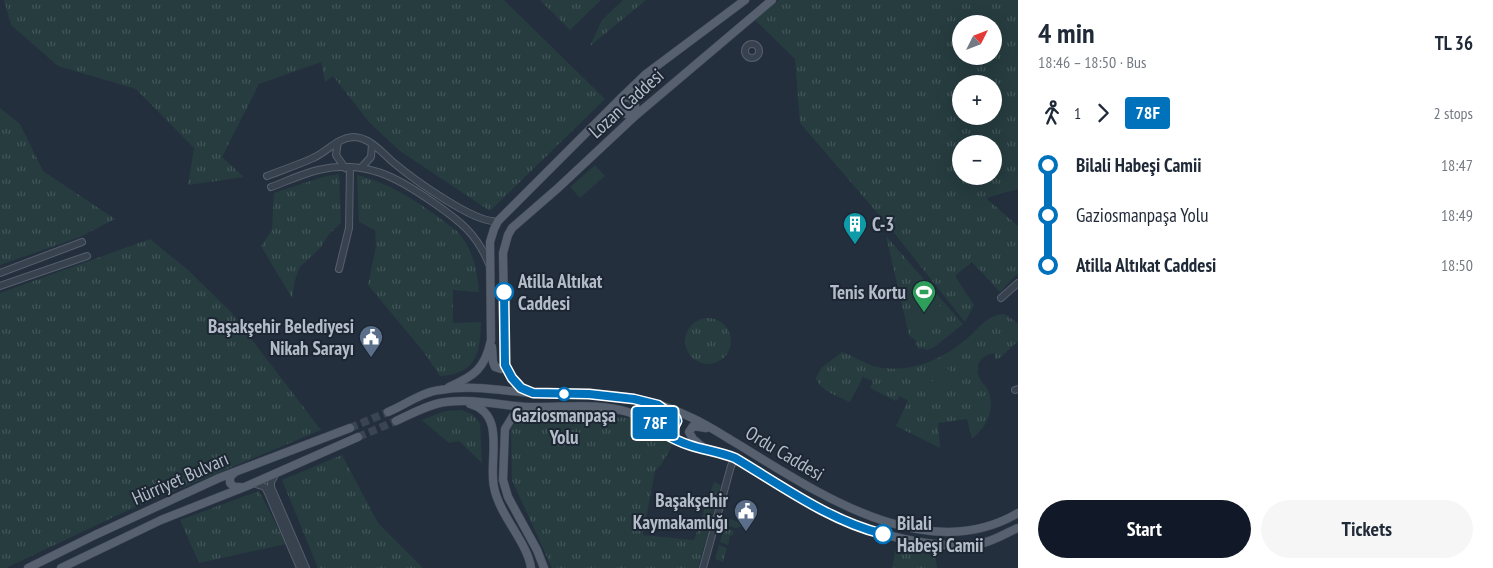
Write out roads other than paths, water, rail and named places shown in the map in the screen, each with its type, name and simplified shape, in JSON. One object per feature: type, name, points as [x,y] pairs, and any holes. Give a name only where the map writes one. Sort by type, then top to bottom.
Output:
[{"type":"main road","name":"Lozan Caddesi","points":[[498,221],[620,98],[667,58],[745,0]]},
{"type":"main road","name":"Lozan Caddesi","points":[[505,365],[502,253],[512,228],[682,74],[772,0]]},
{"type":"main road","points":[[627,97],[632,99],[635,106],[635,116],[630,116],[623,112],[620,107],[620,98],[627,97]]},
{"type":"main road","points":[[498,221],[490,242],[489,265],[494,365],[501,369],[505,365],[508,373],[516,383],[533,393]]},
{"type":"main road","points":[[444,389],[476,372],[485,360],[492,340]]},
{"type":"main road","points":[[388,412],[433,391],[444,389],[486,388],[533,393]]},
{"type":"main road","name":"Ordu Caddesi","points":[[533,393],[611,396],[658,405],[691,417],[814,490],[854,511],[907,528],[940,532],[976,530],[1000,522],[1018,513]]},
{"type":"main road","points":[[453,402],[473,405],[484,413],[492,423],[493,480],[496,494],[529,559],[531,568]]},
{"type":"main road","points":[[396,421],[436,404],[453,402],[528,407]]},
{"type":"main road","points":[[638,416],[668,428],[674,427],[677,421],[676,418],[658,405]]},
{"type":"main road","points":[[528,407],[513,416],[505,429],[504,480],[508,497],[537,550],[544,568]]},
{"type":"main road","name":"Ordu Caddesi","points":[[528,407],[599,407],[638,416],[680,442],[706,448],[735,458],[818,507],[855,525],[875,532],[927,543],[952,545],[982,543],[994,540],[1018,528]]},
{"type":"main road","points":[[706,448],[690,436],[689,432],[693,426],[722,435]]},
{"type":"main road","name":"Hürriyet Bulvarı","points":[[28,568],[94,535],[239,469],[350,428]]},
{"type":"main road","name":"Hürriyet Bulvarı","points":[[61,568],[161,520],[358,437]]},
{"type":"main road","points":[[239,469],[231,475],[230,483],[236,488],[250,484]]},
{"type":"street","points":[[267,176],[316,157],[338,142],[352,137],[358,138],[372,144],[403,170],[466,212],[482,220],[498,221]]},
{"type":"street","points":[[338,142],[336,155],[347,168],[350,228],[339,269]]},
{"type":"street","points":[[362,168],[371,157],[372,144]]},
{"type":"street","points":[[271,187],[317,170],[362,168],[383,173],[458,220],[476,238],[489,265]]},
{"type":"street","points":[[0,273],[82,242]]},
{"type":"street","points":[[0,286],[87,256]]},
{"type":"street","points":[[1001,298],[1018,283]]},
{"type":"street","points":[[702,568],[731,466],[735,458]]},
{"type":"street","points":[[277,472],[271,482],[271,487],[306,568]]},
{"type":"street","points":[[250,484],[264,487],[268,493],[300,568]]},
{"type":"tunnel","points":[[350,428],[388,412]]},
{"type":"tunnel","points":[[358,437],[396,421]]},
{"type":"place","name":"C-3","points":[[855,245]]},
{"type":"place","name":"Atilla Altıkat Caddesi","points":[[504,292]]},
{"type":"place","name":"Tenis Kortu","points":[[924,313]]},
{"type":"place","name":"Başakşehir Belediyesi Nikah Sarayı","points":[[371,358]]},
{"type":"place","name":"Gaziosmanpaşa Yolu","points":[[564,394]]},
{"type":"place","name":"Başakşehir Kaymakamlığı","points":[[746,532]]},
{"type":"place","name":"Bilali Habeşi Camii","points":[[883,534]]}]
